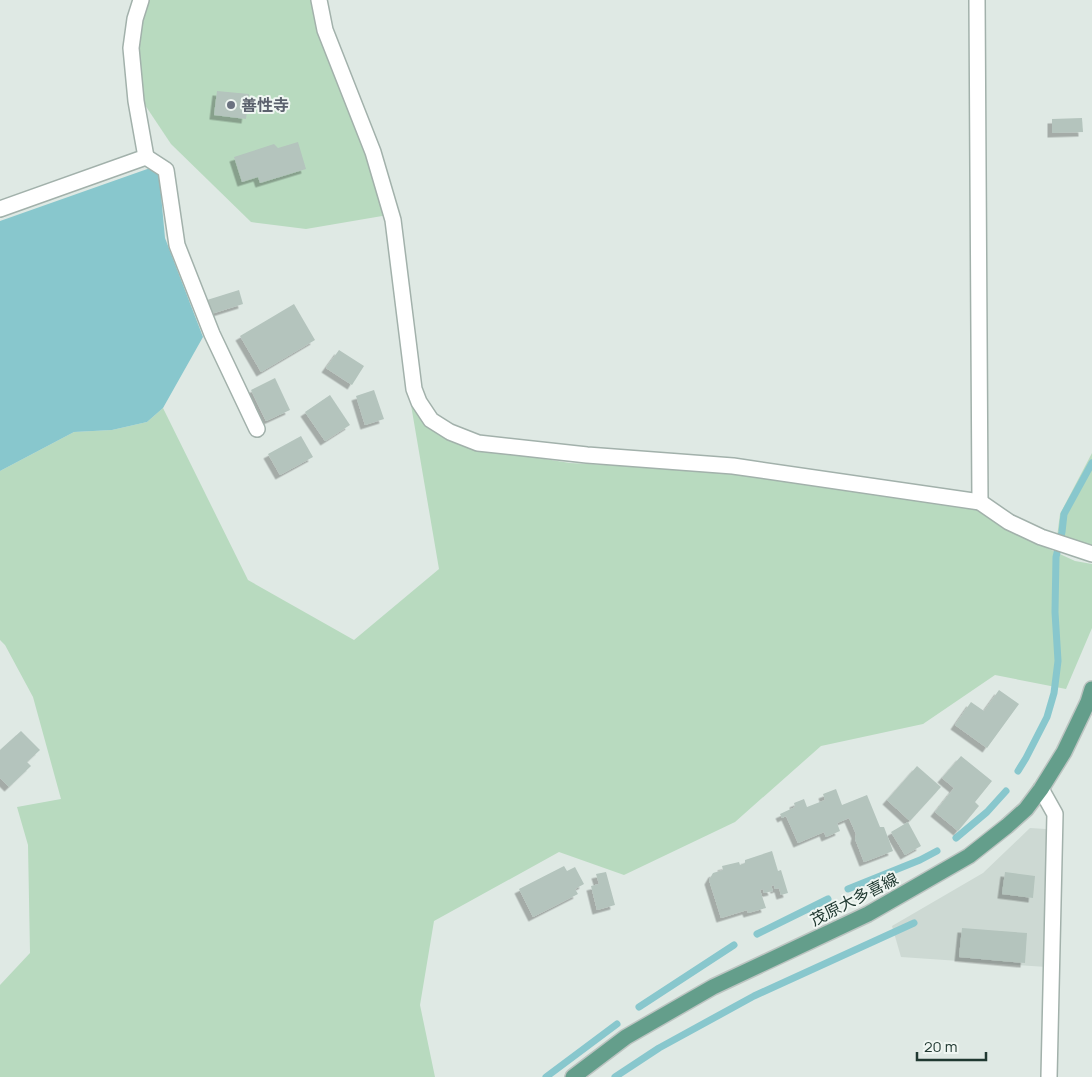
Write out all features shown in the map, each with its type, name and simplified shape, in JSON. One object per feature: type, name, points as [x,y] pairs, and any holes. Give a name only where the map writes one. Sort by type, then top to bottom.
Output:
[{"type":"main road","name":"茂原大多喜線","points":[[573,1077],[626,1037],[713,987],[868,914],[969,856],[1007,826],[1026,808],[1040,789],[1064,752],[1088,702],[1092,689]]},
{"type":"street","points":[[141,0],[135,19],[131,48],[136,101],[146,157],[166,170],[177,245],[212,334],[257,429]]},
{"type":"street","points":[[318,0],[325,30],[373,152],[394,220],[414,389],[419,402],[430,420],[450,432],[478,443],[587,455],[733,466],[980,502],[1009,522],[1041,537],[1090,554]]},
{"type":"street","points":[[977,0],[980,502]]},
{"type":"street","points":[[0,209],[146,157]]},
{"type":"street","points":[[1040,789],[1055,814],[1049,1077]]},
{"type":"shaded area","points":[[1030,828],[1046,829],[1048,832],[1047,967],[901,957],[892,926],[983,873]]},
{"type":"green space","points":[[149,0],[313,0],[371,157],[388,215],[306,229],[251,222],[171,144],[143,102],[139,53],[144,14]]},
{"type":"green space","points":[[410,399],[429,426],[507,453],[570,463],[720,471],[970,504],[1012,532],[1075,561],[1092,564],[1092,628],[1066,689],[995,675],[923,724],[821,746],[735,822],[624,875],[559,852],[434,921],[420,1005],[435,1077],[0,1077],[0,985],[30,953],[28,845],[17,807],[61,799],[33,697],[5,645],[0,640],[0,471],[74,432],[112,430],[147,422],[163,408],[248,580],[354,640],[439,569]]},
{"type":"green space","points":[[1092,453],[1092,548],[1057,537],[1060,514]]},
{"type":"water","points":[[153,167],[159,173],[165,238],[203,337],[163,408],[147,422],[112,430],[74,432],[0,471],[0,221]]},
{"type":"building","name":"善性寺","points":[[217,91],[249,94],[246,119],[214,115]]},
{"type":"building","points":[[1082,118],[1083,132],[1052,133],[1052,119]]},
{"type":"building","points":[[298,142],[306,169],[260,183],[258,177],[242,182],[234,157],[274,144],[278,148]]},
{"type":"building","points":[[239,290],[243,304],[211,314],[207,300]]},
{"type":"building","points":[[294,304],[315,340],[261,372],[240,336]]},
{"type":"building","points":[[339,350],[364,366],[352,385],[326,368]]},
{"type":"building","points":[[275,378],[290,410],[266,421],[251,390]]},
{"type":"building","points":[[374,390],[384,419],[365,425],[356,396]]},
{"type":"building","points":[[330,395],[350,425],[325,441],[305,412]]},
{"type":"building","points":[[301,436],[313,457],[280,475],[268,454]]},
{"type":"building","points":[[999,690],[1019,704],[987,748],[955,725],[971,702],[984,711]]},
{"type":"building","points":[[21,731],[40,750],[27,762],[31,766],[9,787],[0,778],[0,750]]},
{"type":"building","points":[[961,756],[992,781],[975,802],[979,806],[958,831],[935,812],[954,788],[942,778]]},
{"type":"building","points":[[917,766],[941,787],[910,821],[887,800]]},
{"type":"building","points":[[836,789],[842,805],[867,795],[880,827],[884,827],[893,851],[864,862],[849,818],[837,823],[840,831],[826,837],[824,832],[798,843],[786,816],[782,818],[780,814],[795,807],[794,803],[804,799],[807,807],[825,800],[823,794]]},
{"type":"building","points":[[908,822],[921,846],[905,855],[891,832]]},
{"type":"building","points":[[772,851],[778,871],[781,870],[788,893],[781,895],[779,888],[775,889],[774,885],[771,886],[773,891],[764,893],[763,889],[760,890],[766,908],[748,913],[747,910],[721,918],[709,880],[713,873],[723,870],[722,866],[739,862],[740,865],[745,863],[745,860]]},
{"type":"building","points":[[564,866],[567,871],[575,867],[584,884],[575,889],[578,894],[533,917],[519,889]]},
{"type":"building","points":[[606,872],[615,905],[597,910],[591,886],[599,884],[596,874]]},
{"type":"building","points":[[1005,872],[1035,876],[1033,898],[1002,894]]},
{"type":"building","points":[[962,928],[1027,933],[1025,963],[959,957]]},
{"type":"waterway","points":[[1018,771],[1047,717],[1054,693],[1058,661],[1055,612],[1056,557],[1064,514],[1092,463]]},
{"type":"waterway","points":[[956,838],[987,812],[1006,791]]},
{"type":"waterway","points":[[848,889],[920,860],[937,851]]},
{"type":"waterway","points":[[757,934],[828,899]]},
{"type":"waterway","points":[[615,1077],[659,1048],[754,996],[914,923]]},
{"type":"waterway","points":[[639,1007],[734,945]]},
{"type":"waterway","points":[[546,1077],[617,1024]]},
{"type":"place","name":"善性寺","points":[[231,105]]}]
